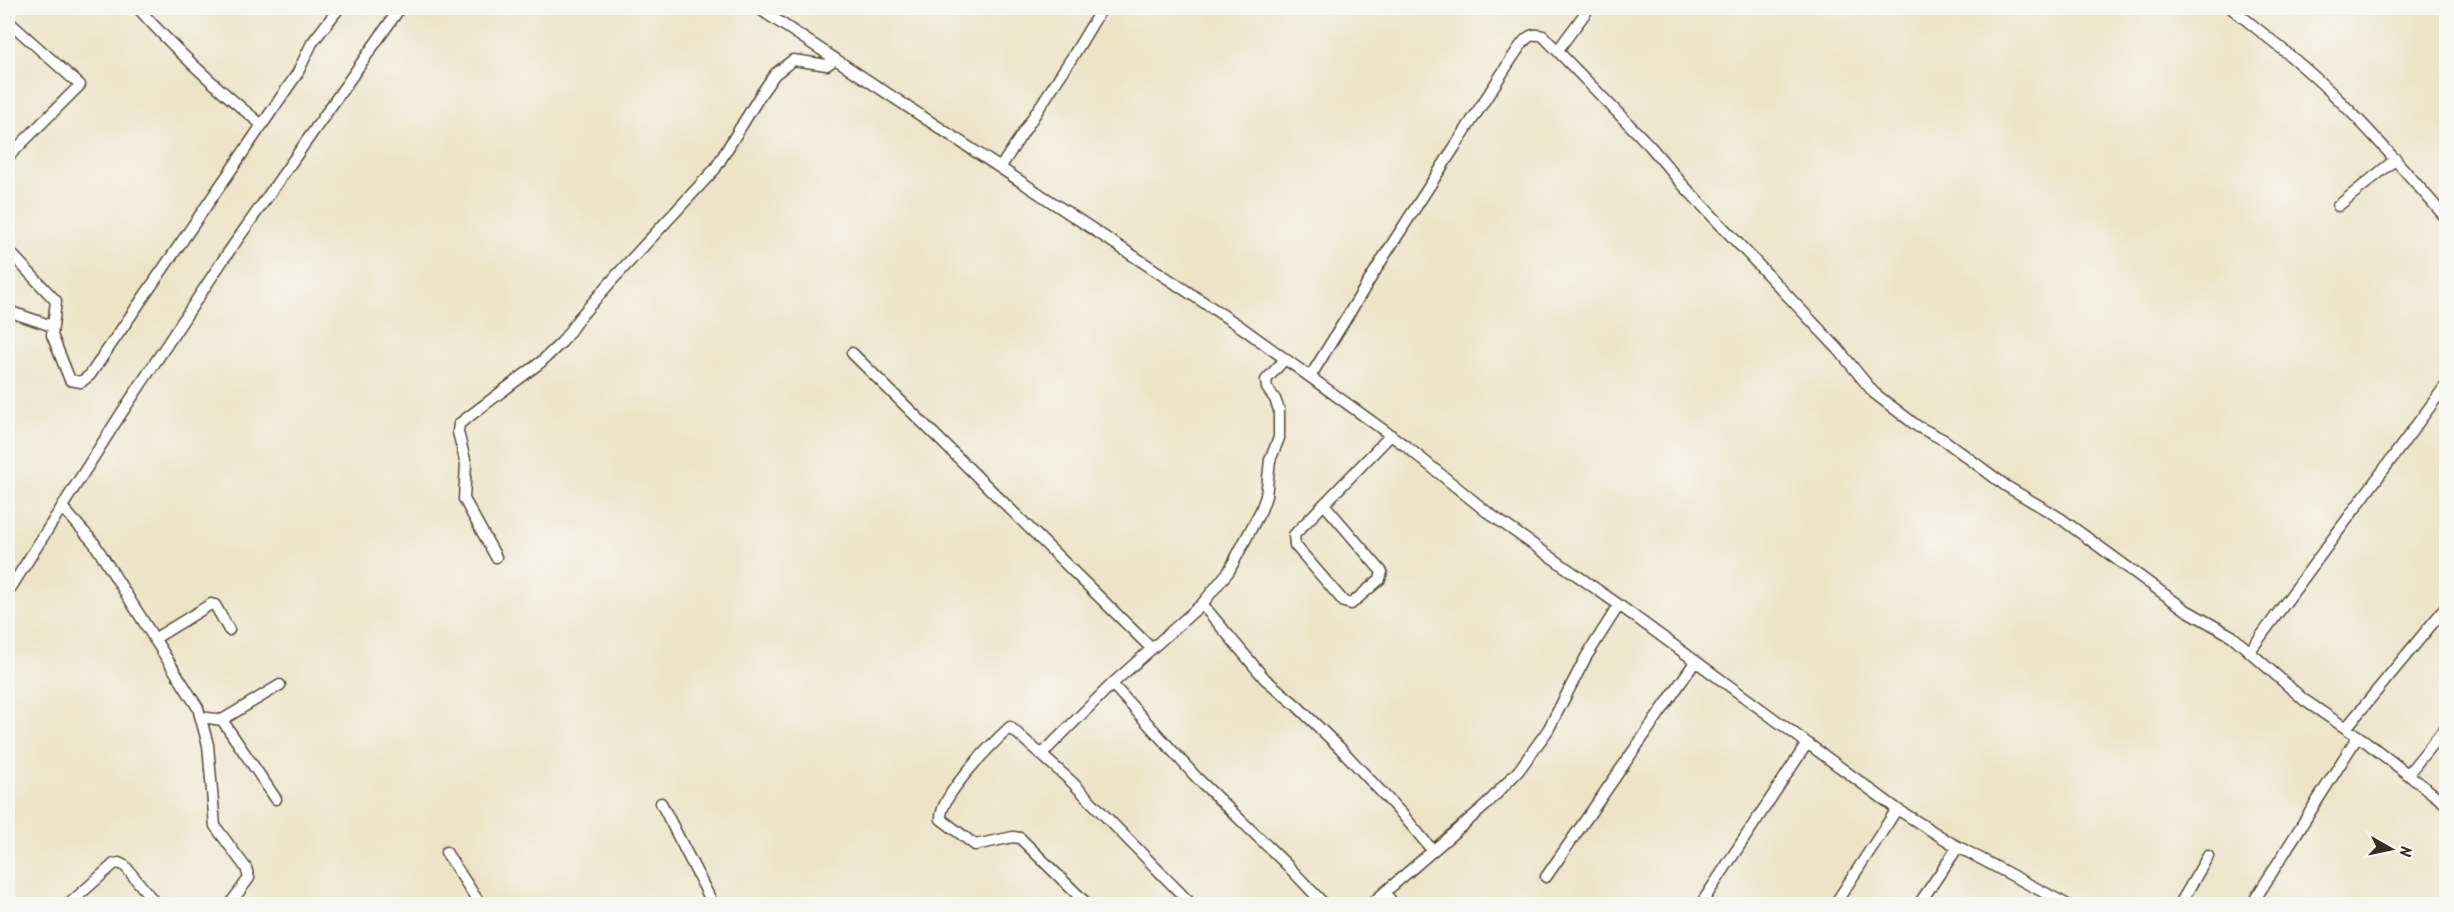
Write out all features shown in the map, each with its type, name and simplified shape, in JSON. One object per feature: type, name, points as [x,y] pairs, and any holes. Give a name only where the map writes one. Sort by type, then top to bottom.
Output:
[{"type":"street","points":[[138,8],[158,31],[261,125]]},
{"type":"street","points":[[8,250],[56,301],[52,327],[53,341],[68,377],[73,382],[81,382],[90,375],[297,74],[312,43],[339,8]]},
{"type":"street","points":[[8,592],[125,408],[223,260],[400,8]]},
{"type":"street","points":[[758,8],[1106,237],[1285,359],[1390,435],[1487,512],[1619,605],[1806,745],[1897,809],[1958,847],[2066,904]]},
{"type":"street","points":[[1000,168],[1102,8]]},
{"type":"street","points":[[1558,50],[1589,8]]},
{"type":"street","points":[[2231,8],[2341,101],[2396,159],[2446,218]]},
{"type":"street","points":[[8,21],[80,85],[8,157]]},
{"type":"street","points":[[1310,377],[1385,255],[1529,35],[1534,33],[1543,36],[1650,146],[1782,292],[1838,349],[1874,393],[1917,426],[1944,440],[2006,486],[2060,518],[2186,610],[2232,636],[2304,700],[2358,736],[2446,804]]},
{"type":"street","points":[[496,557],[464,499],[466,464],[458,432],[459,424],[541,362],[562,342],[610,283],[715,169],[755,103],[785,65],[793,60],[801,60],[826,65],[835,59]]},
{"type":"street","points":[[2338,206],[2396,159]]},
{"type":"street","points":[[8,311],[52,327]]},
{"type":"street","points":[[852,353],[1152,649]]},
{"type":"street","points":[[1041,755],[1112,684],[1202,604],[1229,571],[1266,496],[1270,460],[1281,429],[1279,410],[1267,388],[1266,380],[1285,359]]},
{"type":"street","points":[[2250,651],[2446,386]]},
{"type":"street","points":[[1323,504],[1382,572],[1380,579],[1351,604],[1344,602],[1293,540],[1294,535],[1323,504],[1390,435]]},
{"type":"street","points":[[62,507],[94,543],[198,708],[209,755],[215,826],[246,868],[249,878],[230,904]]},
{"type":"street","points":[[154,639],[212,604],[215,605],[229,630]]},
{"type":"street","points":[[1202,604],[1264,679],[1296,705],[1340,748],[1395,806],[1433,852]]},
{"type":"street","points":[[1371,904],[1485,806],[1519,770],[1548,730],[1586,657],[1619,605]]},
{"type":"street","points":[[2346,728],[2446,607]]},
{"type":"street","points":[[1546,877],[1695,662]]},
{"type":"street","points":[[1112,684],[1197,778],[1324,904]]},
{"type":"street","points":[[201,717],[222,720],[280,685]]},
{"type":"street","points":[[222,720],[276,799]]},
{"type":"street","points":[[1087,904],[1020,838],[1013,837],[975,845],[941,819],[941,807],[974,763],[1010,726],[1072,782],[1191,904]]},
{"type":"street","points":[[2408,774],[2446,727]]},
{"type":"street","points":[[2252,904],[2358,736]]},
{"type":"street","points":[[1701,904],[1806,745]]},
{"type":"street","points":[[661,804],[713,904]]},
{"type":"street","points":[[1835,904],[1897,809]]},
{"type":"street","points":[[1918,904],[1958,847]]},
{"type":"street","points":[[446,852],[480,904]]},
{"type":"street","points":[[2180,904],[2208,856]]},
{"type":"street","points":[[69,904],[114,864],[119,863],[125,866],[156,904]]},
{"type":"street","points":[[1385,892],[1394,904]]}]
